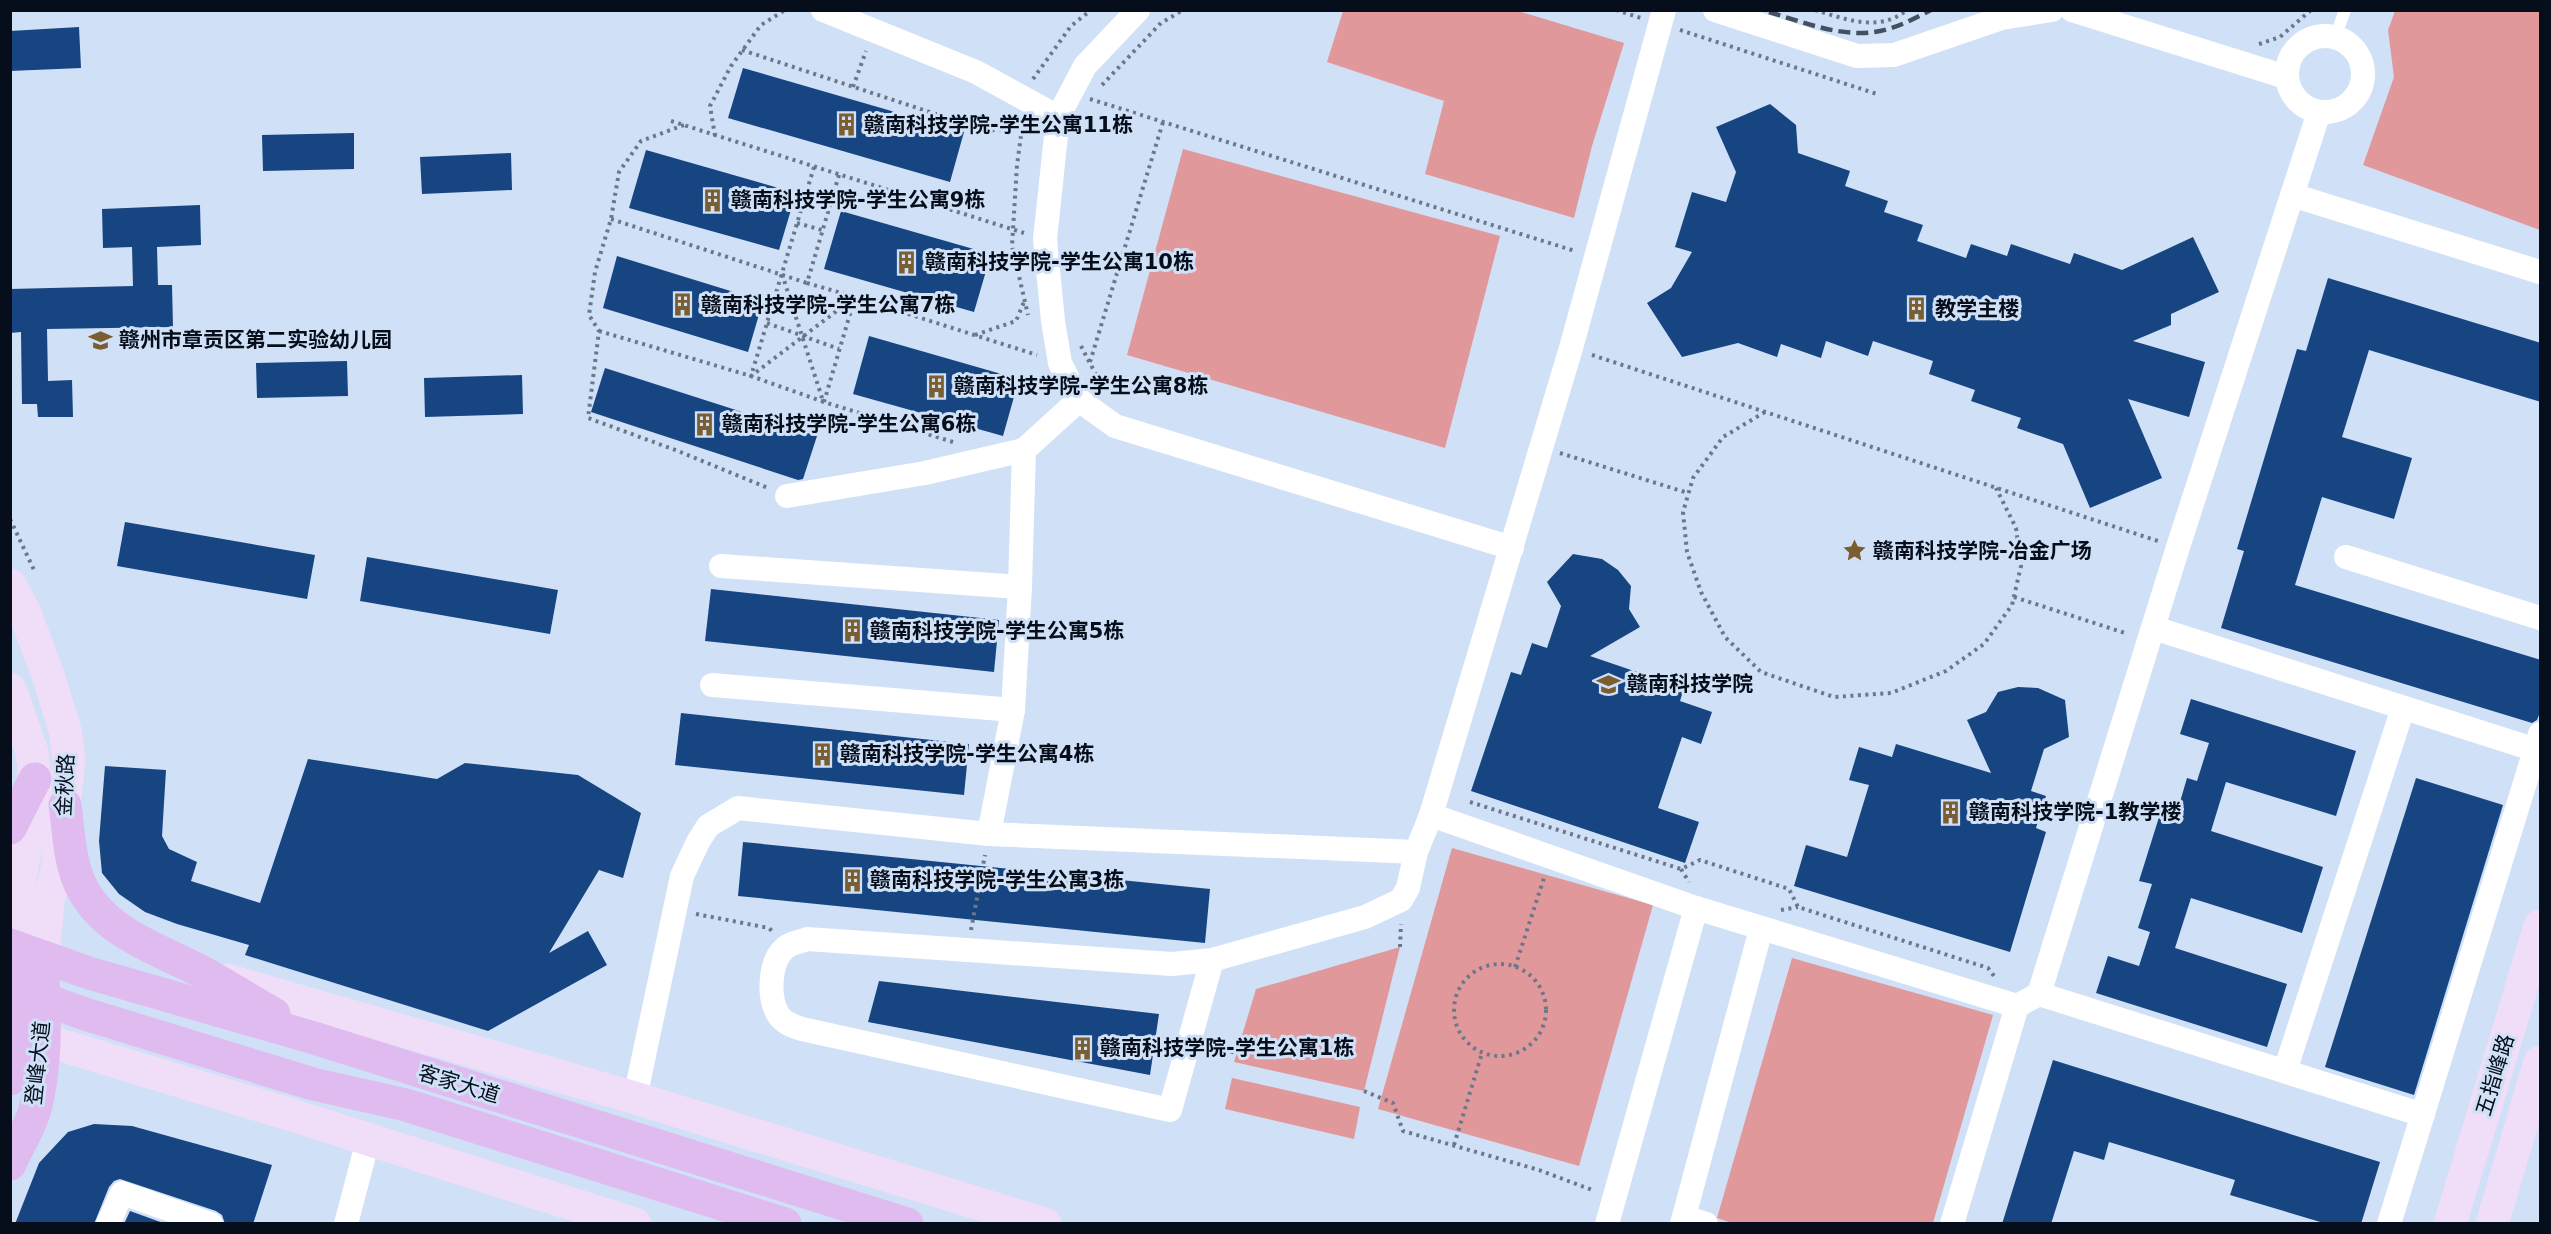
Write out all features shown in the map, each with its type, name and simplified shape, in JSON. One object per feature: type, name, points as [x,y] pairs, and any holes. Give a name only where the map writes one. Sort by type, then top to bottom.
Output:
[{"type":"main road","points":[[10,828],[34,778]]},
{"type":"main road","points":[[65,805],[74,865],[81,886],[93,905],[116,926],[140,942],[206,974],[314,1038]]},
{"type":"main road","name":"登峰大道","points":[[10,1164],[34,1110],[23,1034],[23,950]]},
{"type":"main road","name":"客家大道","points":[[23,950],[89,973],[314,1038],[908,1224]]},
{"type":"main road","name":"客家大道","points":[[24,991],[85,1014],[313,1084],[406,1105],[785,1224]]},
{"type":"main road","name":"登峰大道","points":[[10,1079],[23,1034]]},
{"type":"street","points":[[823,10],[976,72],[1058,123]]},
{"type":"street","points":[[1138,10],[1085,66],[1082,100],[1058,123],[1045,239],[1053,321],[1060,363],[1079,400],[1114,426],[1512,548]]},
{"type":"street","points":[[1715,10],[1857,56],[1894,55],[2002,18],[2052,10]]},
{"type":"street","points":[[2072,10],[2286,77]]},
{"type":"street","points":[[1212,960],[1170,1110],[802,1029],[788,1024],[778,1014],[771,985],[773,963],[785,947],[807,939],[1172,964],[1212,960],[1365,917],[1401,900],[1408,888],[1416,852],[1431,815],[1542,448],[1662,17]]},
{"type":"street","points":[[2314,38],[2335,38],[2346,42],[2354,50],[2363,71],[2358,94],[2351,103],[2341,109],[2319,112],[2308,109],[2293,96],[2286,77],[2290,57],[2305,42],[2314,38]]},
{"type":"street","points":[[1952,1224],[2017,1006],[2039,994],[2178,548],[2319,112]]},
{"type":"street","points":[[2292,195],[2541,272]]},
{"type":"street","points":[[787,496],[926,473],[1024,450],[1079,400]]},
{"type":"street","points":[[989,834],[1013,710],[1024,450]]},
{"type":"street","points":[[2346,557],[2541,618]]},
{"type":"street","points":[[721,566],[1020,587]]},
{"type":"street","name":"金秋路","points":[[10,585],[25,614],[65,730],[69,760],[57,870],[48,901],[23,950]]},
{"type":"street","points":[[2152,634],[2403,708],[2538,742],[2389,1224]]},
{"type":"street","points":[[712,685],[1013,710]]},
{"type":"street","name":"金秋路","points":[[10,689],[32,752],[34,778],[34,807],[19,882],[23,950]]},
{"type":"street","points":[[2285,1071],[2403,708]]},
{"type":"street","points":[[635,1098],[682,876],[708,826],[738,808],[989,834],[1416,852]]},
{"type":"street","points":[[1431,815],[1696,908],[2017,1006]]},
{"type":"street","points":[[1606,1224],[1696,908]]},
{"type":"street","name":"五指峰路","points":[[2450,1224],[2541,926]]},
{"type":"street","points":[[1691,1221],[1761,928]]},
{"type":"street","points":[[206,974],[635,1098],[1045,1224]]},
{"type":"street","points":[[2039,994],[2422,1115]]},
{"type":"street","points":[[23,1034],[295,1116],[635,1224]]},
{"type":"street","name":"五指峰路","points":[[2492,1224],[2541,1062]]},
{"type":"street","points":[[346,1224],[368,1140]]},
{"type":"street","points":[[108,1224],[122,1192],[211,1224]]},
{"type":"lane","points":[[2335,38],[2345,10]]},
{"type":"path","points":[[715,136],[710,106],[730,66],[761,25],[785,10]]},
{"type":"path","points":[[1082,100],[1161,23],[1183,10]]},
{"type":"path","points":[[1616,10],[1662,17],[1877,94]]},
{"type":"path","points":[[1815,10],[1868,25],[1900,16],[1907,10]]},
{"type":"path","points":[[2254,46],[2280,37],[2311,10]]},
{"type":"path","points":[[854,87],[873,29]]},
{"type":"path","points":[[742,50],[987,131],[1058,123]]},
{"type":"path","points":[[1082,100],[1163,122],[1596,258]]},
{"type":"path","points":[[671,121],[1045,239]]},
{"type":"path","points":[[1079,400],[1163,122]]},
{"type":"path","points":[[684,125],[641,141],[619,172],[611,219],[595,272],[590,315],[599,331],[588,418],[678,451],[787,496]]},
{"type":"path","points":[[752,376],[814,167]]},
{"type":"path","points":[[807,283],[839,175]]},
{"type":"path","points":[[611,219],[1060,363]]},
{"type":"path","points":[[797,223],[822,230]]},
{"type":"path","points":[[782,274],[824,402]]},
{"type":"path","points":[[752,376],[855,297]]},
{"type":"path","points":[[824,402],[855,297]]},
{"type":"path","points":[[974,335],[1016,321],[1025,300]]},
{"type":"path","points":[[767,323],[839,350]]},
{"type":"path","points":[[599,331],[752,376],[824,402],[954,442]]},
{"type":"path","points":[[1077,339],[1104,390],[1112,395]]},
{"type":"path","points":[[1571,348],[2178,548]]},
{"type":"path","points":[[1765,412],[1723,437],[1693,478],[1683,512],[1687,552],[1701,592],[1725,637],[1761,672],[1834,697],[1891,693],[1946,671],[1984,644],[2012,605],[2021,566],[2016,528],[1996,488]]},
{"type":"path","points":[[1542,448],[1688,493]]},
{"type":"path","points":[[2014,597],[2152,634]]},
{"type":"path","points":[[1466,801],[1681,869],[1700,860],[1789,889],[1798,907],[1988,968],[2017,1006]]},
{"type":"path","points":[[968,950],[989,834]]},
{"type":"path","points":[[1515,967],[1551,858]]},
{"type":"path","points":[[675,910],[769,928]]},
{"type":"path","points":[[1506,964],[1515,967],[1534,978],[1543,992],[1547,1007],[1545,1022],[1532,1045],[1521,1052],[1495,1056],[1482,1053],[1462,1037],[1456,1025],[1454,1009],[1456,994],[1464,980],[1476,970],[1491,965],[1506,964]]},
{"type":"path","points":[[1454,1145],[1482,1053]]},
{"type":"path","points":[[1364,1091],[1394,1103],[1403,1131],[1539,1170],[1613,1198]]},
{"type":"shaded area","points":[[1343,11],[1518,11],[1624,43],[1592,146],[1574,218],[1425,174],[1444,101],[1327,62]]},
{"type":"shaded area","points":[[2395,11],[2540,11],[2540,230],[2363,165],[2394,77],[2388,30]]},
{"type":"shaded area","points":[[1183,149],[1500,236],[1445,448],[1127,355]]},
{"type":"shaded area","points":[[1452,848],[1653,905],[1579,1166],[1378,1109]]},
{"type":"shaded area","points":[[1400,947],[1364,1091],[1234,1062],[1256,989]]},
{"type":"shaded area","points":[[1792,958],[1993,1015],[1933,1223],[1735,1224],[1717,1218]]},
{"type":"shaded area","points":[[1232,1078],[1360,1107],[1354,1139],[1225,1109]]},
{"type":"building","points":[[79,27],[81,68],[10,71],[10,31]]},
{"type":"building","name":"赣南科技学院-学生公寓11栋","points":[[743,68],[964,132],[950,182],[728,118]]},
{"type":"building","name":"教学主楼","points":[[1770,104],[1796,125],[1798,153],[1850,171],[1845,186],[1888,201],[1884,212],[1923,225],[1917,241],[1966,258],[1971,244],[2007,256],[2011,244],[2070,264],[2074,253],[2122,270],[2193,237],[2219,292],[2171,314],[2171,325],[2133,341],[2205,362],[2189,417],[2128,399],[2162,478],[2090,508],[2063,444],[2017,428],[2021,418],[1971,401],[1975,390],[1929,374],[1933,361],[1873,341],[1868,356],[1826,341],[1821,358],[1781,344],[1777,357],[1738,343],[1682,357],[1647,303],[1671,288],[1692,252],[1675,247],[1692,192],[1726,202],[1736,172],[1716,127]]},
{"type":"building","points":[[354,133],[354,169],[263,171],[262,135]]},
{"type":"building","name":"赣南科技学院-学生公寓9栋","points":[[646,150],[796,193],[779,250],[629,208]]},
{"type":"building","points":[[511,153],[512,190],[422,194],[420,157]]},
{"type":"building","points":[[200,205],[201,245],[157,247],[158,285],[172,285],[173,327],[47,329],[48,381],[72,380],[73,417],[38,417],[37,404],[22,404],[21,332],[10,333],[10,289],[133,286],[132,247],[103,248],[102,209]]},
{"type":"building","name":"赣南科技学院-学生公寓10栋","points":[[841,211],[991,254],[974,312],[824,269]]},
{"type":"building","name":"赣南科技学院-学生公寓7栋","points":[[617,256],[763,301],[748,352],[603,308]]},
{"type":"building","points":[[2328,278],[2541,343],[2541,402],[2369,350],[2342,437],[2412,458],[2394,519],[2322,497],[2295,585],[2541,660],[2541,710],[2537,720],[2532,723],[2221,628],[2244,551],[2237,549],[2297,349],[2306,351]]},
{"type":"building","name":"赣南科技学院-学生公寓8栋","points":[[869,336],[1019,379],[1003,436],[853,394]]},
{"type":"building","points":[[347,361],[348,396],[257,398],[256,363]]},
{"type":"building","name":"赣南科技学院-学生公寓6栋","points":[[605,368],[817,436],[803,479],[798,480],[591,412]]},
{"type":"building","points":[[522,375],[523,414],[425,417],[424,378]]},
{"type":"building","points":[[125,522],[315,555],[307,599],[117,566]]},
{"type":"building","points":[[1573,554],[1602,559],[1618,570],[1631,586],[1629,609],[1640,627],[1590,656],[1684,688],[1680,701],[1712,712],[1701,744],[1682,737],[1658,808],[1699,822],[1685,863],[1471,791],[1511,672],[1521,675],[1532,643],[1547,648],[1561,606],[1547,582]]},
{"type":"building","points":[[367,557],[558,590],[550,634],[360,601]]},
{"type":"building","name":"赣南科技学院-学生公寓5栋","points":[[711,589],[999,620],[994,672],[705,641]]},
{"type":"building","name":"赣南科技学院-1教学楼","points":[[2018,687],[2038,688],[2065,700],[2069,737],[2044,749],[2031,791],[2046,796],[2036,828],[2046,832],[2010,952],[1794,886],[1806,845],[1847,857],[1869,785],[1849,780],[1859,747],[1892,757],[1896,744],[1991,773],[1967,720],[1986,712],[1998,692]]},
{"type":"building","points":[[2191,699],[2356,751],[2336,816],[2226,782],[2211,831],[2323,867],[2302,933],[2191,898],[2175,948],[2287,984],[2267,1047],[2096,993],[2108,956],[2139,966],[2150,932],[2138,928],[2152,884],[2139,881],[2160,814],[2175,819],[2187,778],[2197,781],[2209,743],[2180,734]]},
{"type":"building","name":"赣南科技学院-学生公寓4栋","points":[[681,713],[969,744],[964,795],[675,765]]},
{"type":"building","points":[[308,759],[437,779],[465,763],[578,775],[641,813],[623,878],[599,870],[549,953],[588,931],[607,965],[488,1031],[245,955],[249,945],[145,912],[119,894],[102,873],[99,841],[105,766],[166,770],[162,836],[169,849],[197,862],[191,881],[260,903]]},
{"type":"building","points":[[2416,778],[2503,805],[2414,1095],[2325,1067]]},
{"type":"building","points":[[743,842],[1210,889],[1205,943],[738,896]]},
{"type":"building","name":"赣南科技学院-学生公寓1栋","points":[[879,981],[1159,1014],[1150,1075],[868,1022]]},
{"type":"building","points":[[2053,1060],[2380,1162],[2361,1224],[2327,1224],[2230,1195],[2235,1180],[2109,1142],[2104,1160],[2074,1151],[2051,1224],[2002,1224]]},
{"type":"building","points":[[94,1124],[132,1126],[272,1165],[253,1224],[225,1224],[222,1215],[216,1211],[120,1179],[114,1181],[109,1187],[94,1224],[15,1224],[39,1163],[68,1132]]},
{"type":"building","points":[[130,1211],[166,1224],[124,1224]]},
{"type":"railway","points":[[1769,12],[1828,29],[1858,33],[1894,27],[1931,10]]},
{"type":"place","name":"赣南科技学院-学生公寓11栋","points":[[846,125]]},
{"type":"place","name":"赣南科技学院-学生公寓9栋","points":[[713,200]]},
{"type":"place","name":"赣南科技学院-学生公寓10栋","points":[[907,262]]},
{"type":"place","name":"赣南科技学院-学生公寓7栋","points":[[683,305]]},
{"type":"place","name":"教学主楼","points":[[1917,309]]},
{"type":"place","name":"赣州市章贡区第二实验幼儿园","points":[[101,340]]},
{"type":"place","name":"赣南科技学院-学生公寓8栋","points":[[936,386]]},
{"type":"place","name":"赣南科技学院-学生公寓6栋","points":[[704,424]]},
{"type":"place","name":"赣南科技学院-冶金广场","points":[[1855,551]]},
{"type":"place","name":"赣南科技学院-学生公寓5栋","points":[[852,631]]},
{"type":"place","name":"赣南科技学院","points":[[1609,684]]},
{"type":"place","name":"赣南科技学院-学生公寓4栋","points":[[822,754]]},
{"type":"place","name":"赣南科技学院-1教学楼","points":[[1951,812]]},
{"type":"place","name":"赣南科技学院-学生公寓3栋","points":[[852,880]]},
{"type":"place","name":"赣南科技学院-学生公寓1栋","points":[[1082,1048]]}]
